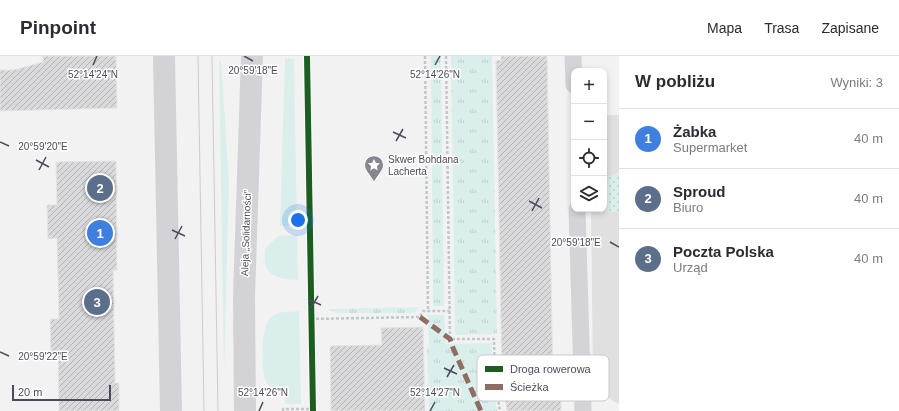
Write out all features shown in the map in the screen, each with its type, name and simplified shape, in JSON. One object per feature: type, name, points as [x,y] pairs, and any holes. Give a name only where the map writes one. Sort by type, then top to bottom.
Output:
[{"type":"main road","points":[[164,56],[171,411]]},
{"type":"main road","name":"Aleja „Solidarności”","points":[[245,411],[244,296],[252,56]]},
{"type":"lane","points":[[573,56],[573,68]]},
{"type":"lane","points":[[577,212],[581,355]]},
{"type":"lane","points":[[582,401],[582,411]]},
{"type":"path","points":[[425,56],[428,311]]},
{"type":"path","points":[[446,56],[450,339],[494,339],[494,355]]},
{"type":"path","points":[[311,319],[420,317],[423,311],[450,311]]},
{"type":"path","points":[[498,401],[500,411]]},
{"type":"path","points":[[283,411],[283,409],[313,408]]},
{"type":"shaded area","points":[[607,115],[619,115],[619,404],[609,398],[609,355],[593,355],[591,212],[607,212]]},
{"type":"green space","points":[[431,56],[441,56],[444,306],[433,306]]},
{"type":"green space","points":[[451,56],[492,56],[497,334],[456,335],[455,332]]},
{"type":"green space","points":[[285,58],[294,59],[297,226],[280,226]]},
{"type":"green space","points":[[219,61],[221,61],[229,181],[224,375]]},
{"type":"green space","points":[[619,172],[619,212],[607,212],[607,184],[610,177]]},
{"type":"green space","points":[[297,235],[298,280],[277,277],[268,270],[265,265],[265,249],[278,236]]},
{"type":"green space","points":[[419,307],[415,313],[336,313],[328,309]]},
{"type":"green space","points":[[299,311],[301,404],[285,404],[285,394],[268,385],[265,380],[263,365],[264,336],[269,320],[274,315],[283,312]]},
{"type":"green space","points":[[428,315],[444,315],[446,344],[492,343],[492,355],[477,355],[477,401],[495,401],[497,411],[429,411],[427,348],[429,348]]},
{"type":"building","points":[[43,56],[116,56],[117,108],[0,111],[0,70],[14,70],[43,62]]},
{"type":"building","points":[[501,56],[547,56],[552,355],[502,355],[496,61],[501,60]]},
{"type":"building","points":[[116,161],[117,270],[113,270],[115,383],[119,383],[119,411],[59,411],[58,352],[51,352],[50,319],[59,319],[57,238],[48,239],[47,205],[57,205],[56,162]]},
{"type":"building","points":[[423,327],[425,411],[331,411],[330,346],[382,345],[381,328]]},
{"type":"building","points":[[506,401],[561,401],[561,411],[507,411]]},
{"type":"tram line","points":[[198,56],[204,411]]},
{"type":"tram line","points":[[212,56],[218,411]]},
{"type":"marked path","points":[[420,317],[450,339],[481,411]]},
{"type":"cycle path","points":[[307,56],[313,411]]},
{"type":"place","name":"Skwer Bohdana Lacherta","points":[[374,182]]},
{"type":"place","name":"Sproud","points":[[100,188]]},
{"type":"place","name":"Żabka","points":[[100,233]]},
{"type":"place","name":"Poczta Polska","points":[[97,302]]}]
